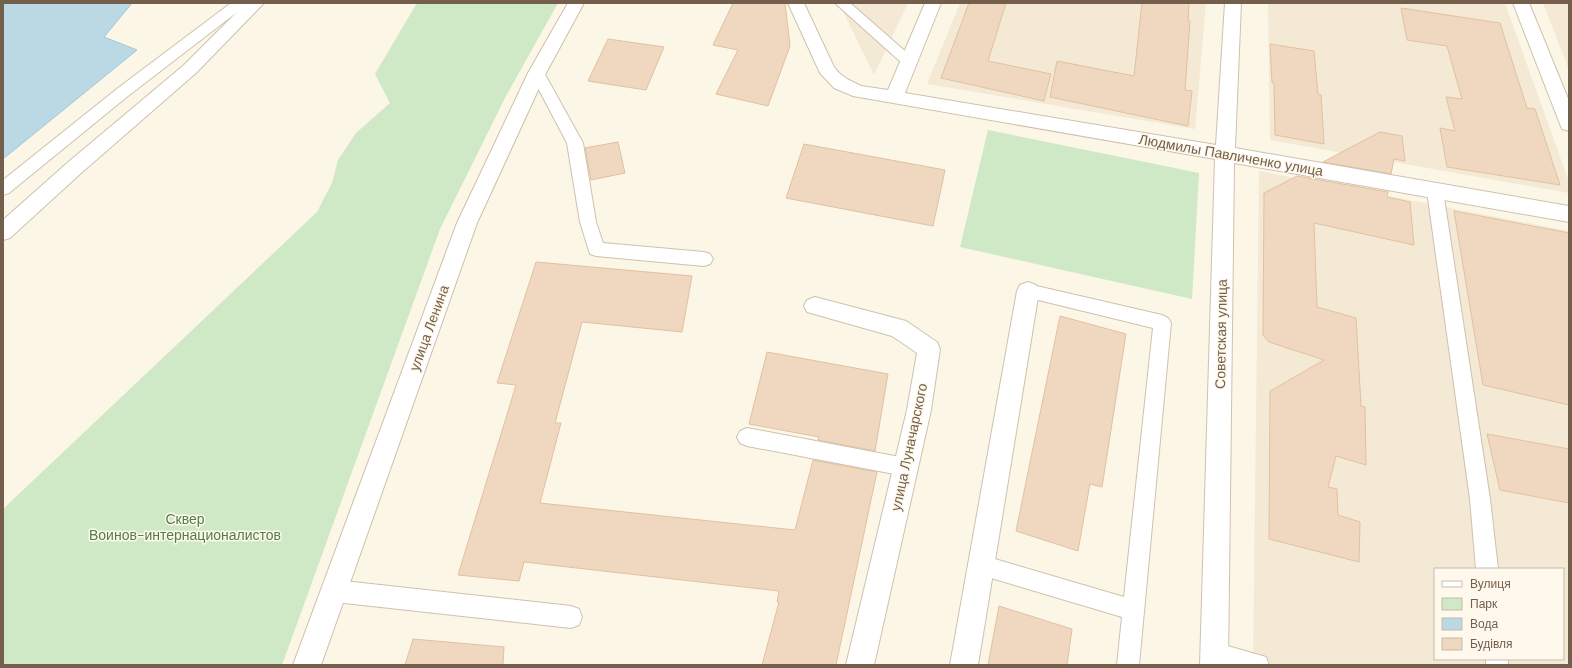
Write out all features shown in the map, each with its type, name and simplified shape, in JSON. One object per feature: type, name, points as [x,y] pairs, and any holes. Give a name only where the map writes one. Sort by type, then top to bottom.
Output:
[{"type":"street","points":[[3,232],[73,169],[190,69],[256,3]]},
{"type":"street","name":"улица Ленина","points":[[307,665],[467,223],[537,73],[576,3]]},
{"type":"street","name":"Людмилы Павличенко улица","points":[[796,3],[826,69],[832,78],[846,87],[859,92],[1569,214]]},
{"type":"street","points":[[894,98],[933,3]]},
{"type":"street","name":"Советская улица","points":[[1214,659],[1225,154],[1233,3]]},
{"type":"street","points":[[1521,3],[1569,124]]},
{"type":"street","points":[[964,665],[1028,291]]},
{"type":"street","name":"улица Луначарского","points":[[815,306],[898,328],[929,349],[919,410],[860,665]]},
{"type":"lane","points":[[3,189],[123,92],[240,3]]},
{"type":"lane","points":[[842,3],[908,61]]},
{"type":"lane","points":[[537,73],[574,143],[588,222],[596,249],[704,259]]},
{"type":"lane","points":[[1435,191],[1480,499],[1487,568]]},
{"type":"lane","points":[[1028,291],[1162,323],[1128,665]]},
{"type":"lane","points":[[747,437],[905,467]]},
{"type":"lane","points":[[981,565],[1133,610]]},
{"type":"lane","points":[[335,591],[571,617]]},
{"type":"lane","points":[[1214,659],[1258,665]]},
{"type":"shaded area","points":[[839,3],[908,3],[874,75]]},
{"type":"shaded area","points":[[960,3],[1206,3],[1195,129],[927,84]]},
{"type":"shaded area","points":[[1268,3],[1505,3],[1569,182],[1569,193],[1270,140]]},
{"type":"shaded area","points":[[1543,3],[1569,3],[1569,70]]},
{"type":"shaded area","points":[[1259,171],[1569,231],[1569,665],[1253,665]]},
{"type":"green space","name":"Сквер Воинов-интернационалистов","points":[[417,3],[558,3],[506,96],[440,229],[282,665],[3,665],[3,509],[317,212],[332,183],[338,160],[356,133],[390,103],[375,74]]},
{"type":"green space","points":[[988,130],[1199,173],[1192,299],[960,247]]},
{"type":"water","points":[[3,3],[132,3],[104,37],[137,50],[3,159]]},
{"type":"building","points":[[733,3],[785,3],[790,46],[768,106],[716,94],[738,50],[713,45]]},
{"type":"building","points":[[969,3],[1006,3],[988,61],[1051,74],[1044,101],[941,78]]},
{"type":"building","points":[[1142,3],[1189,3],[1188,21],[1190,21],[1185,90],[1192,91],[1188,126],[1050,97],[1057,61],[1134,76]]},
{"type":"building","points":[[1401,8],[1500,23],[1527,108],[1535,109],[1560,185],[1447,167],[1440,128],[1455,131],[1446,97],[1462,99],[1447,46],[1407,40]]},
{"type":"building","points":[[608,39],[664,47],[646,90],[588,81]]},
{"type":"building","points":[[1270,44],[1314,51],[1318,94],[1321,95],[1324,144],[1275,135],[1274,83],[1272,82]]},
{"type":"building","points":[[1380,132],[1402,136],[1405,161],[1394,159],[1391,174],[1323,162]]},
{"type":"building","points":[[618,142],[625,173],[591,180],[585,148]]},
{"type":"building","points":[[804,144],[945,170],[933,226],[786,198]]},
{"type":"building","points":[[1297,176],[1388,192],[1387,197],[1410,202],[1414,245],[1314,223],[1317,307],[1356,318],[1361,406],[1365,407],[1366,465],[1336,456],[1328,487],[1337,489],[1338,515],[1360,522],[1359,562],[1269,539],[1270,391],[1324,360],[1269,342],[1263,335],[1264,193]]},
{"type":"building","points":[[1454,211],[1569,233],[1569,405],[1483,385]]},
{"type":"building","points":[[536,262],[692,276],[682,332],[582,322],[555,423],[561,423],[540,503],[795,530],[813,460],[877,472],[836,665],[762,665],[779,602],[777,602],[779,591],[524,562],[519,581],[458,575],[516,385],[497,383]]},
{"type":"building","points":[[1060,316],[1126,334],[1102,487],[1090,484],[1078,551],[1016,531]]},
{"type":"building","points":[[767,352],[888,374],[875,451],[818,440],[819,437],[749,424]]},
{"type":"building","points":[[1487,434],[1569,449],[1569,503],[1500,490]]},
{"type":"building","points":[[999,606],[1072,629],[1067,665],[988,665]]},
{"type":"building","points":[[413,639],[504,647],[503,665],[405,665]]}]
